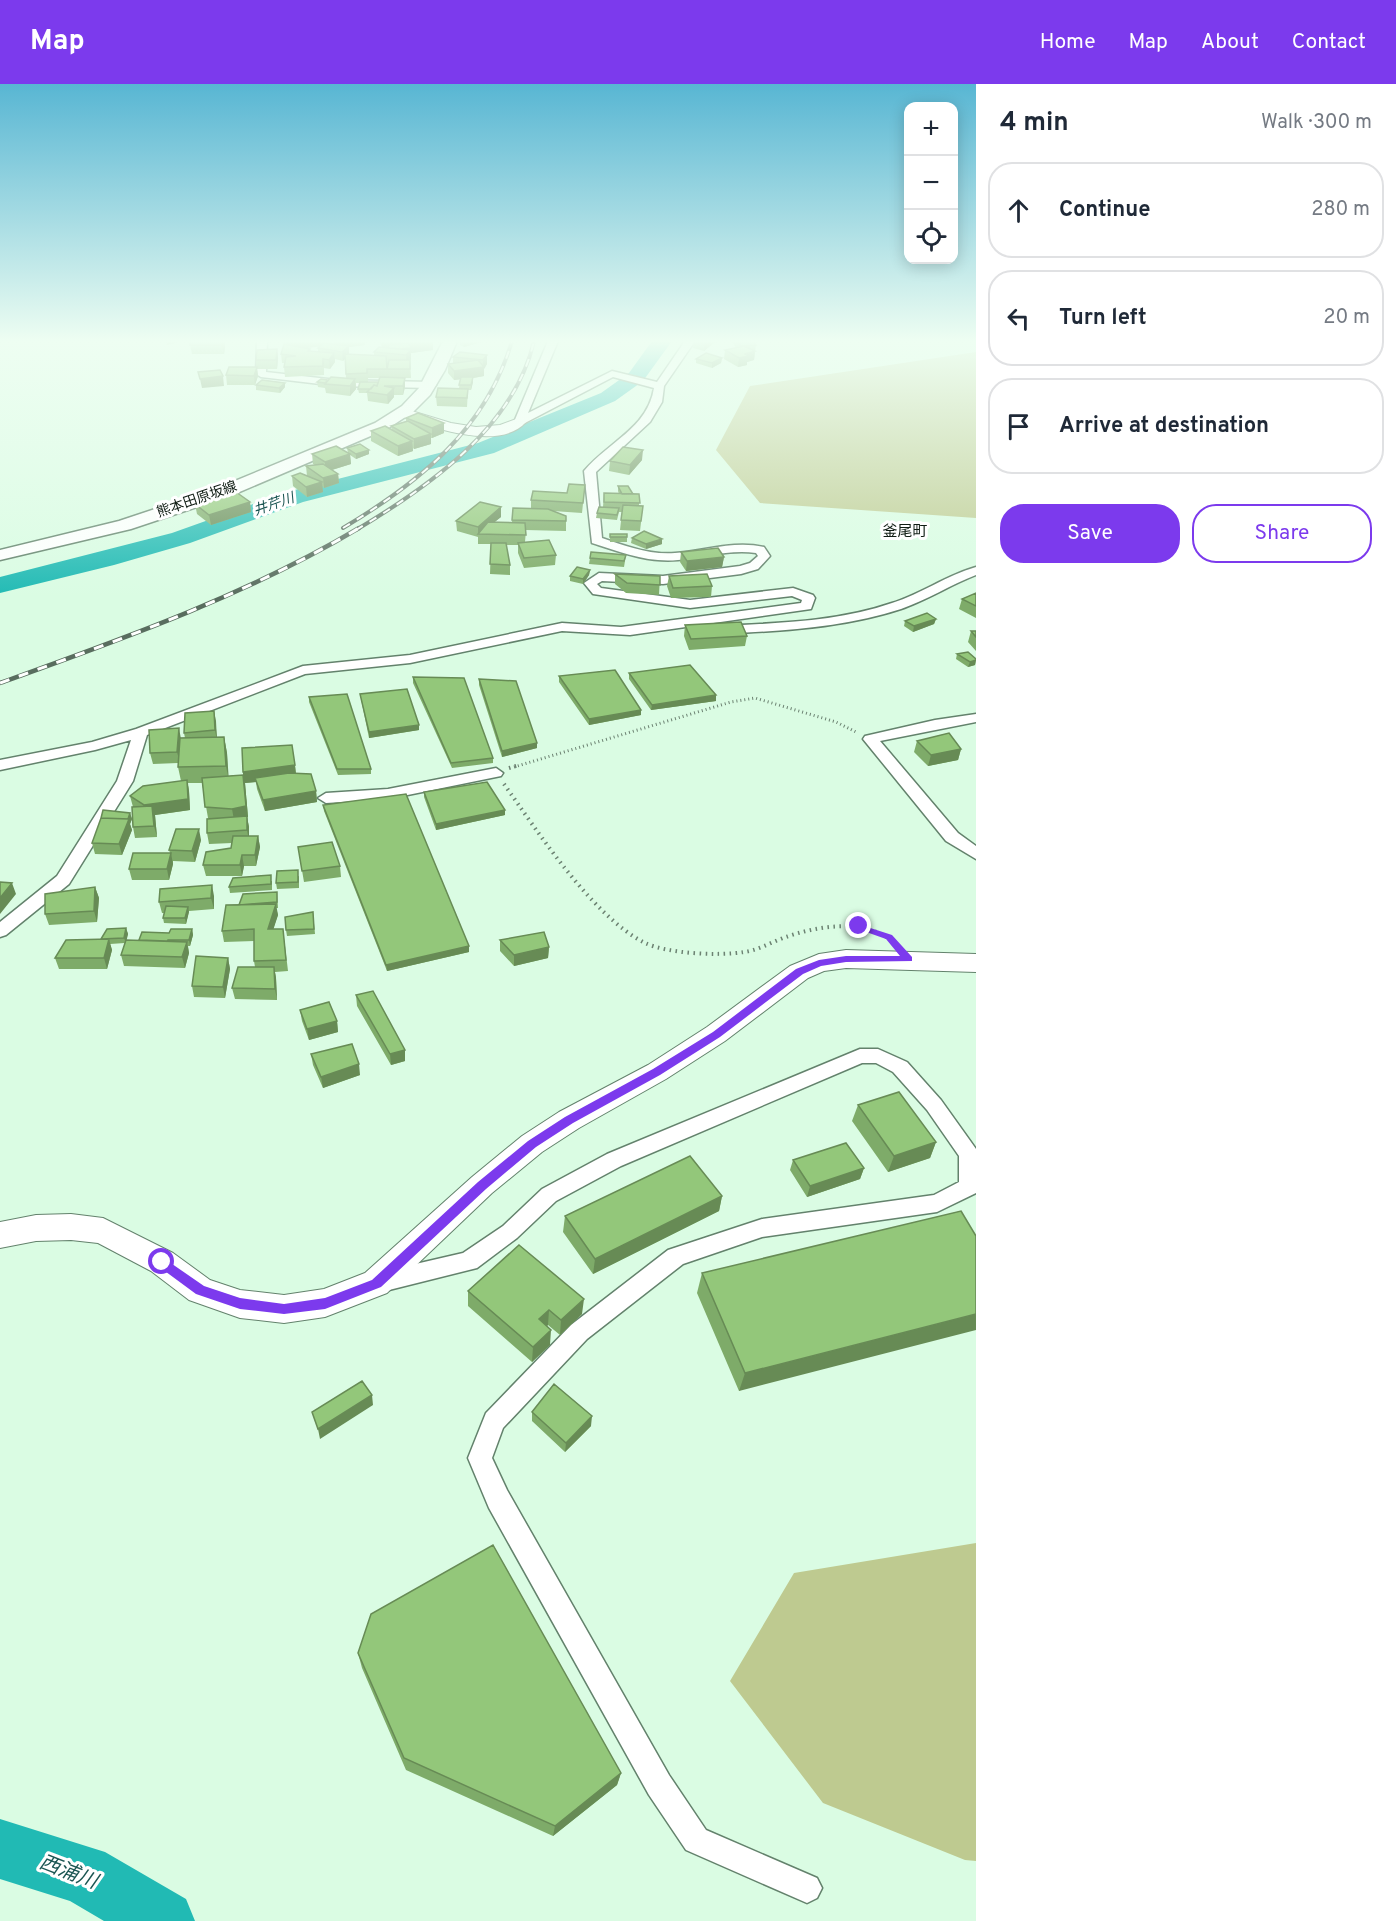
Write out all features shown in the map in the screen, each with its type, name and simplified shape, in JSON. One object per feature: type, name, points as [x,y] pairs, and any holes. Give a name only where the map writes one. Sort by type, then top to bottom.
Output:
[{"type":"main road","name":"熊本田原坂線","points":[[0,555],[125,525],[224,492],[379,427]]},
{"type":"street","points":[[445,427],[475,432],[502,430],[509,427]]},
{"type":"street","points":[[617,630],[806,606],[809,598],[793,592],[690,604],[597,591],[590,583],[599,577],[663,580],[741,570],[754,566],[764,556],[760,550],[741,546],[665,557],[624,549],[596,540],[590,471],[608,452],[632,436],[640,427]]},
{"type":"street","points":[[0,765],[95,746],[141,732],[303,670],[410,659],[562,627],[617,630],[754,628],[837,619],[917,599],[976,571]]},
{"type":"street","points":[[976,718],[935,724],[870,740],[952,837],[976,854]]},
{"type":"street","points":[[0,931],[63,880],[125,781],[141,732]]},
{"type":"street","points":[[327,798],[388,794],[496,773]]},
{"type":"street","points":[[376,1283],[482,1185],[532,1144],[569,1120],[657,1072],[716,1034],[799,972],[819,963],[846,959],[909,959],[976,963]]},
{"type":"street","points":[[0,1235],[36,1228],[71,1227],[103,1231],[162,1262],[200,1290],[240,1304],[284,1309],[325,1303],[376,1283],[469,1261],[510,1232],[549,1195],[605,1165],[860,1056],[878,1056],[900,1067],[934,1105],[969,1155],[969,1187],[937,1203],[762,1228],[676,1257],[579,1332],[494,1421],[480,1458],[498,1499],[653,1774],[696,1840],[807,1888]]},
{"type":"path","points":[[870,740],[836,722],[755,698],[731,702],[496,773],[601,908],[627,932],[646,944],[684,951],[745,952],[793,934],[859,926],[889,937],[909,959]]},
{"type":"green space","points":[[728,427],[976,427],[976,518],[760,503],[716,450]]},
{"type":"green space","points":[[976,1543],[976,1861],[965,1860],[823,1803],[730,1681],[794,1573]]},
{"type":"building","points":[[386,427],[412,441],[398,446],[371,431]]},
{"type":"building","points":[[392,427],[418,427],[431,434],[414,439]]},
{"type":"building","points":[[360,444],[369,450],[356,454],[347,448]]},
{"type":"building","points":[[336,446],[350,454],[325,462],[312,454]]},
{"type":"building","points":[[623,447],[643,450],[630,465],[610,461]]},
{"type":"building","points":[[323,464],[338,474],[323,478],[306,466]]},
{"type":"building","points":[[300,473],[322,482],[306,487],[292,476]]},
{"type":"building","points":[[569,484],[585,485],[583,503],[531,500],[533,491],[567,493]]},
{"type":"building","points":[[618,486],[628,486],[633,494],[622,494]]},
{"type":"building","points":[[236,492],[250,502],[209,515],[195,504]]},
{"type":"building","points":[[604,493],[639,494],[640,503],[604,502]]},
{"type":"building","points":[[480,502],[501,507],[478,527],[456,521]]},
{"type":"building","points":[[623,505],[643,506],[641,521],[621,520]]},
{"type":"building","points":[[599,507],[619,508],[617,515],[597,513]]},
{"type":"building","points":[[513,508],[548,509],[566,516],[566,521],[512,520]]},
{"type":"building","points":[[488,522],[525,523],[526,535],[478,534]]},
{"type":"building","points":[[644,531],[662,539],[646,544],[632,538]]},
{"type":"building","points":[[610,534],[627,534],[627,537],[610,537]]},
{"type":"building","points":[[549,540],[556,555],[524,558],[518,543]]},
{"type":"building","points":[[491,543],[506,543],[510,565],[490,564]]},
{"type":"building","points":[[718,548],[724,557],[687,561],[681,552]]},
{"type":"building","points":[[591,552],[626,555],[624,561],[590,558]]},
{"type":"building","points":[[577,567],[590,570],[583,579],[570,576]]},
{"type":"building","points":[[615,574],[660,576],[660,585],[627,583]]},
{"type":"building","points":[[707,574],[712,586],[673,588],[669,576]]},
{"type":"building","points":[[976,593],[976,606],[962,599]]},
{"type":"building","points":[[927,613],[936,619],[914,626],[905,621]]},
{"type":"building","points":[[741,622],[747,636],[691,639],[685,625]]},
{"type":"building","points":[[968,652],[976,660],[970,662],[957,654]]},
{"type":"building","points":[[690,665],[716,695],[652,705],[629,673]]},
{"type":"building","points":[[615,670],[641,710],[589,719],[559,676]]},
{"type":"building","points":[[413,677],[464,678],[493,758],[451,763]]},
{"type":"building","points":[[479,679],[516,681],[537,743],[502,751]]},
{"type":"building","points":[[407,689],[419,725],[369,732],[360,694]]},
{"type":"building","points":[[347,694],[371,769],[337,769],[309,697]]},
{"type":"building","points":[[214,711],[215,730],[184,733],[185,713]]},
{"type":"building","points":[[179,728],[177,752],[150,753],[149,730]]},
{"type":"building","points":[[949,733],[961,749],[931,755],[917,741]]},
{"type":"building","points":[[224,737],[226,766],[178,767],[180,738]]},
{"type":"building","points":[[292,745],[295,765],[243,772],[242,748]]},
{"type":"building","points":[[289,773],[311,774],[316,791],[263,800],[255,778]]},
{"type":"building","points":[[243,775],[246,806],[232,809],[205,807],[202,778]]},
{"type":"building","points":[[187,780],[188,799],[144,805],[130,796],[143,786]]},
{"type":"building","points":[[487,782],[505,810],[436,824],[424,792]]},
{"type":"building","points":[[406,794],[469,946],[386,965],[323,805]]},
{"type":"building","points":[[152,806],[154,826],[133,827],[132,807]]},
{"type":"building","points":[[103,810],[130,813],[128,819],[101,818]]},
{"type":"building","points":[[247,816],[247,830],[207,833],[207,819]]},
{"type":"building","points":[[101,818],[129,819],[119,844],[92,843]]},
{"type":"building","points":[[176,829],[199,829],[192,851],[169,850]]},
{"type":"building","points":[[233,836],[258,836],[255,855],[242,855],[240,865],[203,865],[206,852],[231,848]]},
{"type":"building","points":[[332,842],[340,866],[302,871],[298,847]]},
{"type":"building","points":[[133,853],[171,853],[167,869],[129,869]]},
{"type":"building","points":[[298,870],[298,882],[276,883],[277,871]]},
{"type":"building","points":[[271,875],[271,884],[229,887],[233,878]]},
{"type":"building","points":[[0,882],[12,883],[0,898]]},
{"type":"building","points":[[212,885],[211,898],[159,902],[160,889]]},
{"type":"building","points":[[95,887],[94,911],[45,914],[45,894]]},
{"type":"building","points":[[277,892],[277,902],[239,905],[243,894]]},
{"type":"building","points":[[276,904],[268,929],[283,929],[286,960],[254,961],[254,929],[222,931],[226,905]]},
{"type":"building","points":[[166,906],[188,907],[185,918],[163,918]]},
{"type":"building","points":[[313,912],[314,929],[286,930],[285,917]]},
{"type":"building","points":[[126,928],[124,938],[101,939],[107,929]]},
{"type":"building","points":[[171,929],[192,929],[189,940],[139,940],[142,932],[169,933]]},
{"type":"building","points":[[544,932],[549,947],[514,955],[500,940]]},
{"type":"building","points":[[109,939],[104,958],[55,958],[66,940]]},
{"type":"building","points":[[126,940],[187,942],[182,957],[121,955]]},
{"type":"building","points":[[196,956],[228,958],[223,987],[192,986]]},
{"type":"building","points":[[238,967],[274,967],[275,989],[232,988]]},
{"type":"building","points":[[373,991],[405,1050],[390,1054],[356,995]]},
{"type":"building","points":[[329,1002],[337,1021],[307,1029],[300,1010]]},
{"type":"building","points":[[352,1044],[359,1064],[321,1077],[311,1054]]},
{"type":"building","points":[[899,1092],[936,1142],[894,1156],[858,1105]]},
{"type":"building","points":[[846,1143],[864,1168],[810,1186],[793,1160]]},
{"type":"building","points":[[690,1156],[722,1196],[595,1259],[565,1216]]},
{"type":"building","points":[[961,1211],[976,1236],[976,1314],[745,1373],[702,1273]]},
{"type":"building","points":[[519,1245],[584,1299],[561,1320],[549,1310],[539,1319],[551,1330],[533,1347],[468,1291]]},
{"type":"building","points":[[362,1381],[372,1395],[318,1429],[312,1412]]},
{"type":"building","points":[[554,1384],[592,1416],[566,1443],[532,1412]]},
{"type":"building","points":[[493,1545],[621,1773],[555,1826],[404,1758],[358,1653],[371,1614]]},
{"type":"waterway","name":"井芹川","points":[[0,585],[105,560],[181,538],[295,497],[486,448],[541,427]]},
{"type":"waterway","name":"西浦川","points":[[0,1849],[83,1874],[164,1921]]},
{"type":"railway","points":[[343,528],[398,492],[423,472],[447,450],[467,427]]},
{"type":"railway","points":[[356,530],[439,474],[489,427]]},
{"type":"railway","points":[[0,683],[138,632],[228,595],[359,528]]},
{"type":"district","name":"釜尾町","points":[[905,532]]},
{"type":"route","points":[[162,1262],[200,1290],[240,1304],[284,1309],[325,1303],[376,1283],[482,1185],[532,1144],[569,1120],[657,1072],[716,1034],[781,983],[799,972],[819,963],[846,959],[909,959],[889,937],[859,926]]}]
